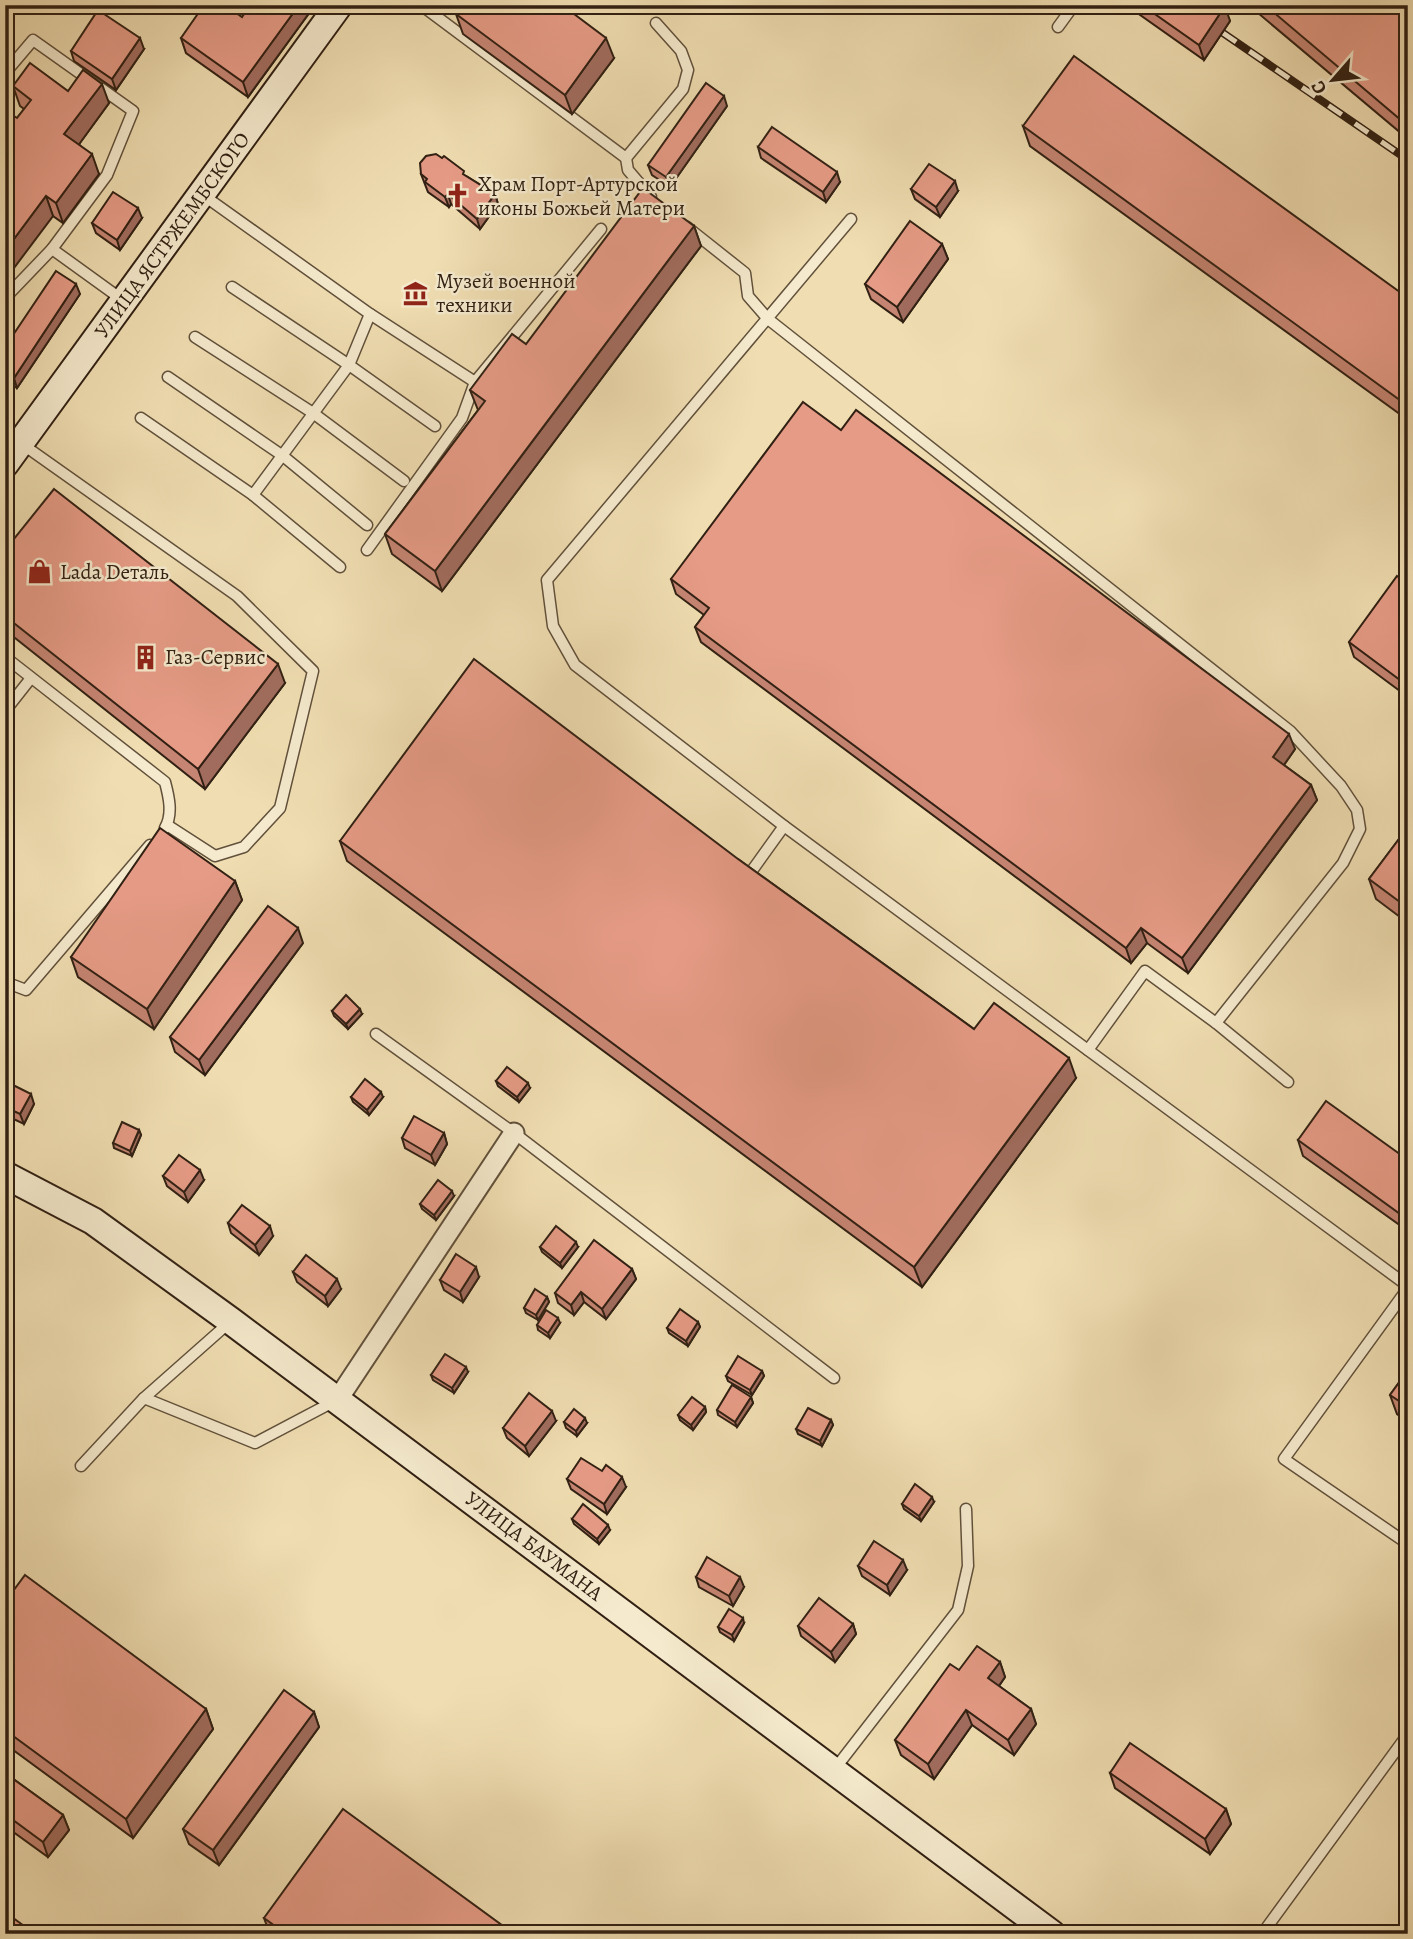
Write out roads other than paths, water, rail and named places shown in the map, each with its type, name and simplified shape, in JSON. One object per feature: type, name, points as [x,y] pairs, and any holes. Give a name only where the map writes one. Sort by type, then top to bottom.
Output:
[{"type":"main road","name":"УЛИЦА ЯСТРЖЕМБСКОГО","points":[[5,464],[339,5]]},
{"type":"main road","name":"УЛИЦА БАУМАНА","points":[[5,1175],[93,1221],[231,1321],[1052,1934]]},
{"type":"street","points":[[338,1399],[514,1133]]},
{"type":"lane","points":[[1058,27],[1074,5]]},
{"type":"lane","points":[[1395,5],[1408,15]]},
{"type":"lane","points":[[424,6],[626,158],[628,170],[643,191],[664,207]]},
{"type":"lane","points":[[626,158],[683,89],[688,71],[681,51],[656,23]]},
{"type":"lane","points":[[5,73],[33,40],[133,111],[107,175],[52,249],[5,298]]},
{"type":"lane","points":[[202,195],[370,314],[475,382]]},
{"type":"lane","points":[[674,216],[745,273],[748,296],[768,319],[1290,731],[1341,786],[1357,810],[1360,829],[1343,863],[1216,1023]]},
{"type":"lane","points":[[851,219],[548,580],[553,626],[575,665],[784,826],[1408,1287],[1284,1459],[1408,1544]]},
{"type":"lane","points":[[367,550],[462,418],[475,382],[601,229]]},
{"type":"lane","points":[[52,249],[124,301]]},
{"type":"lane","points":[[232,287],[435,426]]},
{"type":"lane","points":[[253,495],[349,365],[370,314]]},
{"type":"lane","points":[[195,337],[313,413],[404,481]]},
{"type":"lane","points":[[168,377],[283,456],[367,525]]},
{"type":"lane","points":[[141,418],[253,495],[340,567]]},
{"type":"lane","points":[[21,443],[237,596],[313,671],[280,808],[244,847],[215,856],[167,825]]},
{"type":"lane","points":[[5,657],[165,782],[170,802],[167,825],[26,990],[5,982]]},
{"type":"lane","points":[[5,710],[31,678]]},
{"type":"lane","points":[[746,879],[784,826]]},
{"type":"lane","points":[[1088,1050],[1145,971],[1216,1023],[1288,1082]]},
{"type":"lane","points":[[376,1034],[514,1133],[834,1378]]},
{"type":"lane","points":[[81,1466],[144,1398],[231,1321]]},
{"type":"lane","points":[[144,1398],[255,1443],[338,1399]]},
{"type":"lane","points":[[834,1770],[958,1611],[968,1566],[966,1509]]},
{"type":"lane","points":[[1262,1934],[1408,1734]]},
{"type":"railway","points":[[1223,33],[1408,160]]},
{"type":"place","name":"Храм Порт-Артурской иконы Божьей Матери","points":[[458,196]]},
{"type":"place","name":"Музей военной техники","points":[[416,293]]},
{"type":"place","name":"Lada Dеталь","points":[[40,572]]},
{"type":"place","name":"Газ-Сервис","points":[[145,657]]}]
